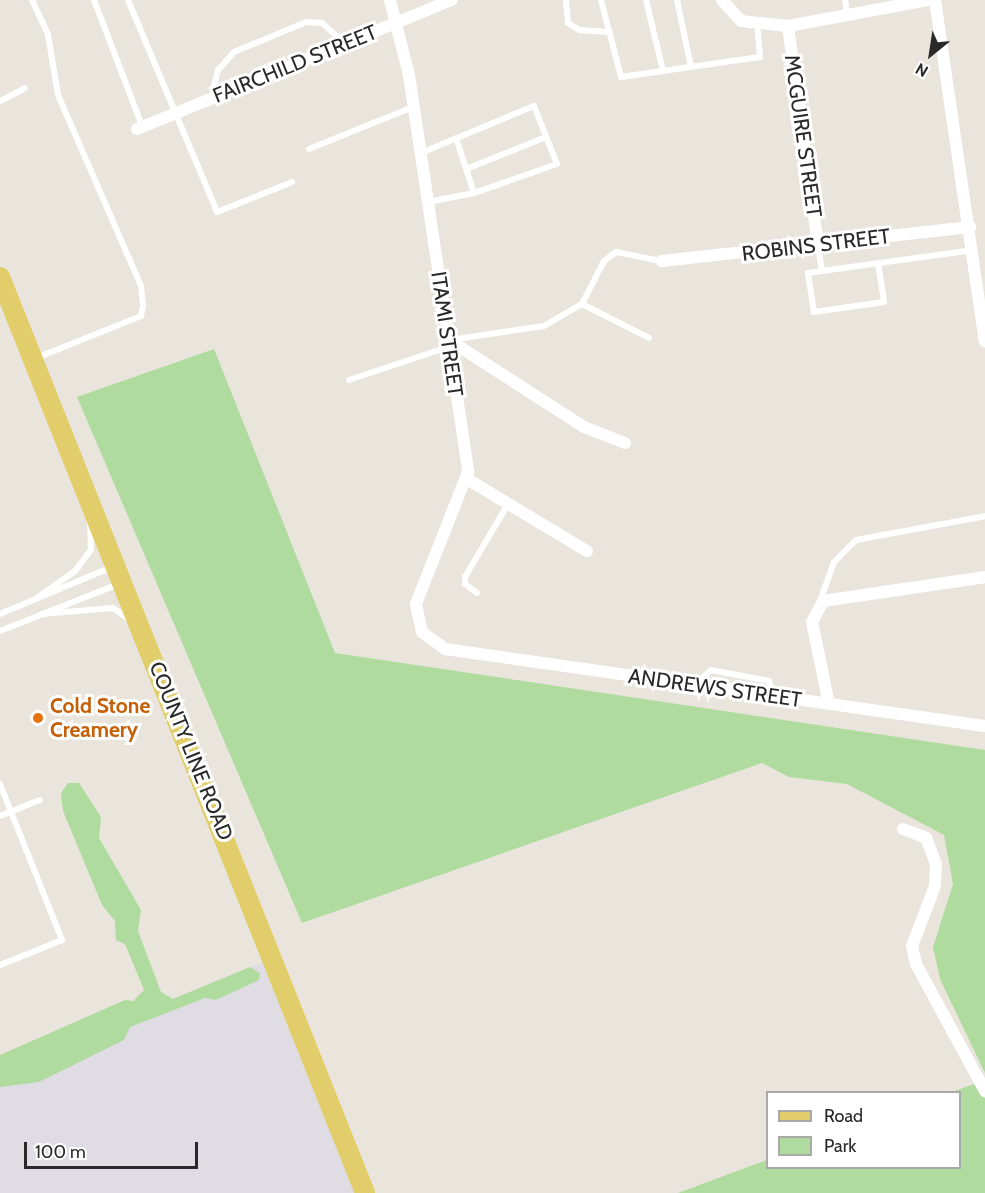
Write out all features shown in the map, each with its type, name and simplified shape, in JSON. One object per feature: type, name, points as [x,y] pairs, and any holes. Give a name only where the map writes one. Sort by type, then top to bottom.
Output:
[{"type":"main road","name":"COUNTY LINE ROAD","points":[[0,277],[30,361],[155,661],[365,1193]]},
{"type":"street","name":"ITAMI STREET","points":[[390,0],[399,22],[413,107],[467,479]]},
{"type":"street","name":"FAIRCHILD STREET","points":[[140,128],[452,0]]},
{"type":"street","points":[[722,0],[731,14],[757,25],[788,26],[846,6],[928,0]]},
{"type":"street","points":[[935,0],[970,227],[974,250],[981,268],[985,341]]},
{"type":"street","name":"MCGUIRE STREET","points":[[788,26],[818,245]]},
{"type":"street","name":"ROBINS STREET","points":[[662,261],[970,227]]},
{"type":"street","points":[[448,343],[584,427],[625,443]]},
{"type":"street","points":[[467,479],[587,551]]},
{"type":"street","name":"ANDREWS STREET","points":[[467,479],[416,604],[422,632],[445,648],[985,726]]},
{"type":"street","points":[[829,704],[812,622],[819,605],[829,599],[985,577]]},
{"type":"street","points":[[903,829],[926,838],[936,864],[934,886],[912,946],[916,964],[985,1091]]},
{"type":"lane","points":[[30,361],[141,316],[143,306],[141,286],[58,95],[48,35],[32,0]]},
{"type":"lane","points":[[94,0],[140,128]]},
{"type":"lane","points":[[128,0],[217,212],[292,182]]},
{"type":"lane","points":[[566,0],[568,23],[579,30],[610,32]]},
{"type":"lane","points":[[601,0],[621,77],[760,57],[757,25]]},
{"type":"lane","points":[[646,0],[663,71]]},
{"type":"lane","points":[[677,0],[691,67]]},
{"type":"lane","points":[[211,99],[214,78],[234,52],[306,22],[322,23],[345,44]]},
{"type":"lane","points":[[0,101],[26,88]]},
{"type":"lane","points":[[420,153],[534,106],[557,164],[474,193],[428,202]]},
{"type":"lane","points":[[309,149],[413,107]]},
{"type":"lane","points":[[466,169],[546,137]]},
{"type":"lane","points":[[456,138],[474,193]]},
{"type":"lane","points":[[818,245],[822,271]]},
{"type":"lane","points":[[878,263],[884,302],[814,312],[808,273],[878,263],[974,250]]},
{"type":"lane","points":[[349,380],[448,343],[544,326],[582,304],[613,254],[662,261]]},
{"type":"lane","points":[[582,304],[649,338]]},
{"type":"lane","points":[[37,598],[75,571],[91,550],[87,497]]},
{"type":"lane","points":[[477,593],[465,584],[465,578],[508,503]]},
{"type":"lane","points":[[819,605],[834,562],[856,540],[985,516]]},
{"type":"lane","points":[[0,614],[37,598],[118,574]]},
{"type":"lane","points":[[0,631],[42,614],[118,574]]},
{"type":"lane","points":[[42,614],[113,608],[134,624],[155,661]]},
{"type":"lane","points":[[694,685],[711,670],[770,681],[774,697]]},
{"type":"lane","points":[[0,784],[62,940],[0,965]]},
{"type":"lane","points":[[0,816],[40,800]]},
{"type":"shaded area","points":[[263,962],[355,1193],[0,1193],[0,1070]]},
{"type":"green space","points":[[214,349],[335,653],[985,750],[985,1073],[940,979],[933,947],[953,884],[944,835],[847,784],[789,777],[762,763],[302,923],[77,397]]},
{"type":"green space","points":[[68,783],[79,783],[101,817],[99,838],[141,910],[138,931],[161,992],[173,999],[250,967],[260,973],[259,980],[216,1000],[205,998],[130,1027],[124,1040],[39,1082],[0,1087],[0,1055],[125,1000],[133,1001],[144,990],[125,944],[116,940],[115,921],[102,905],[63,811],[61,793]]},
{"type":"green space","points":[[985,1080],[985,1193],[678,1193],[766,1160],[766,1169],[961,1169],[961,1091],[955,1091]]},
{"type":"place","name":"Cold Stone Creamery","points":[[38,718]]}]
